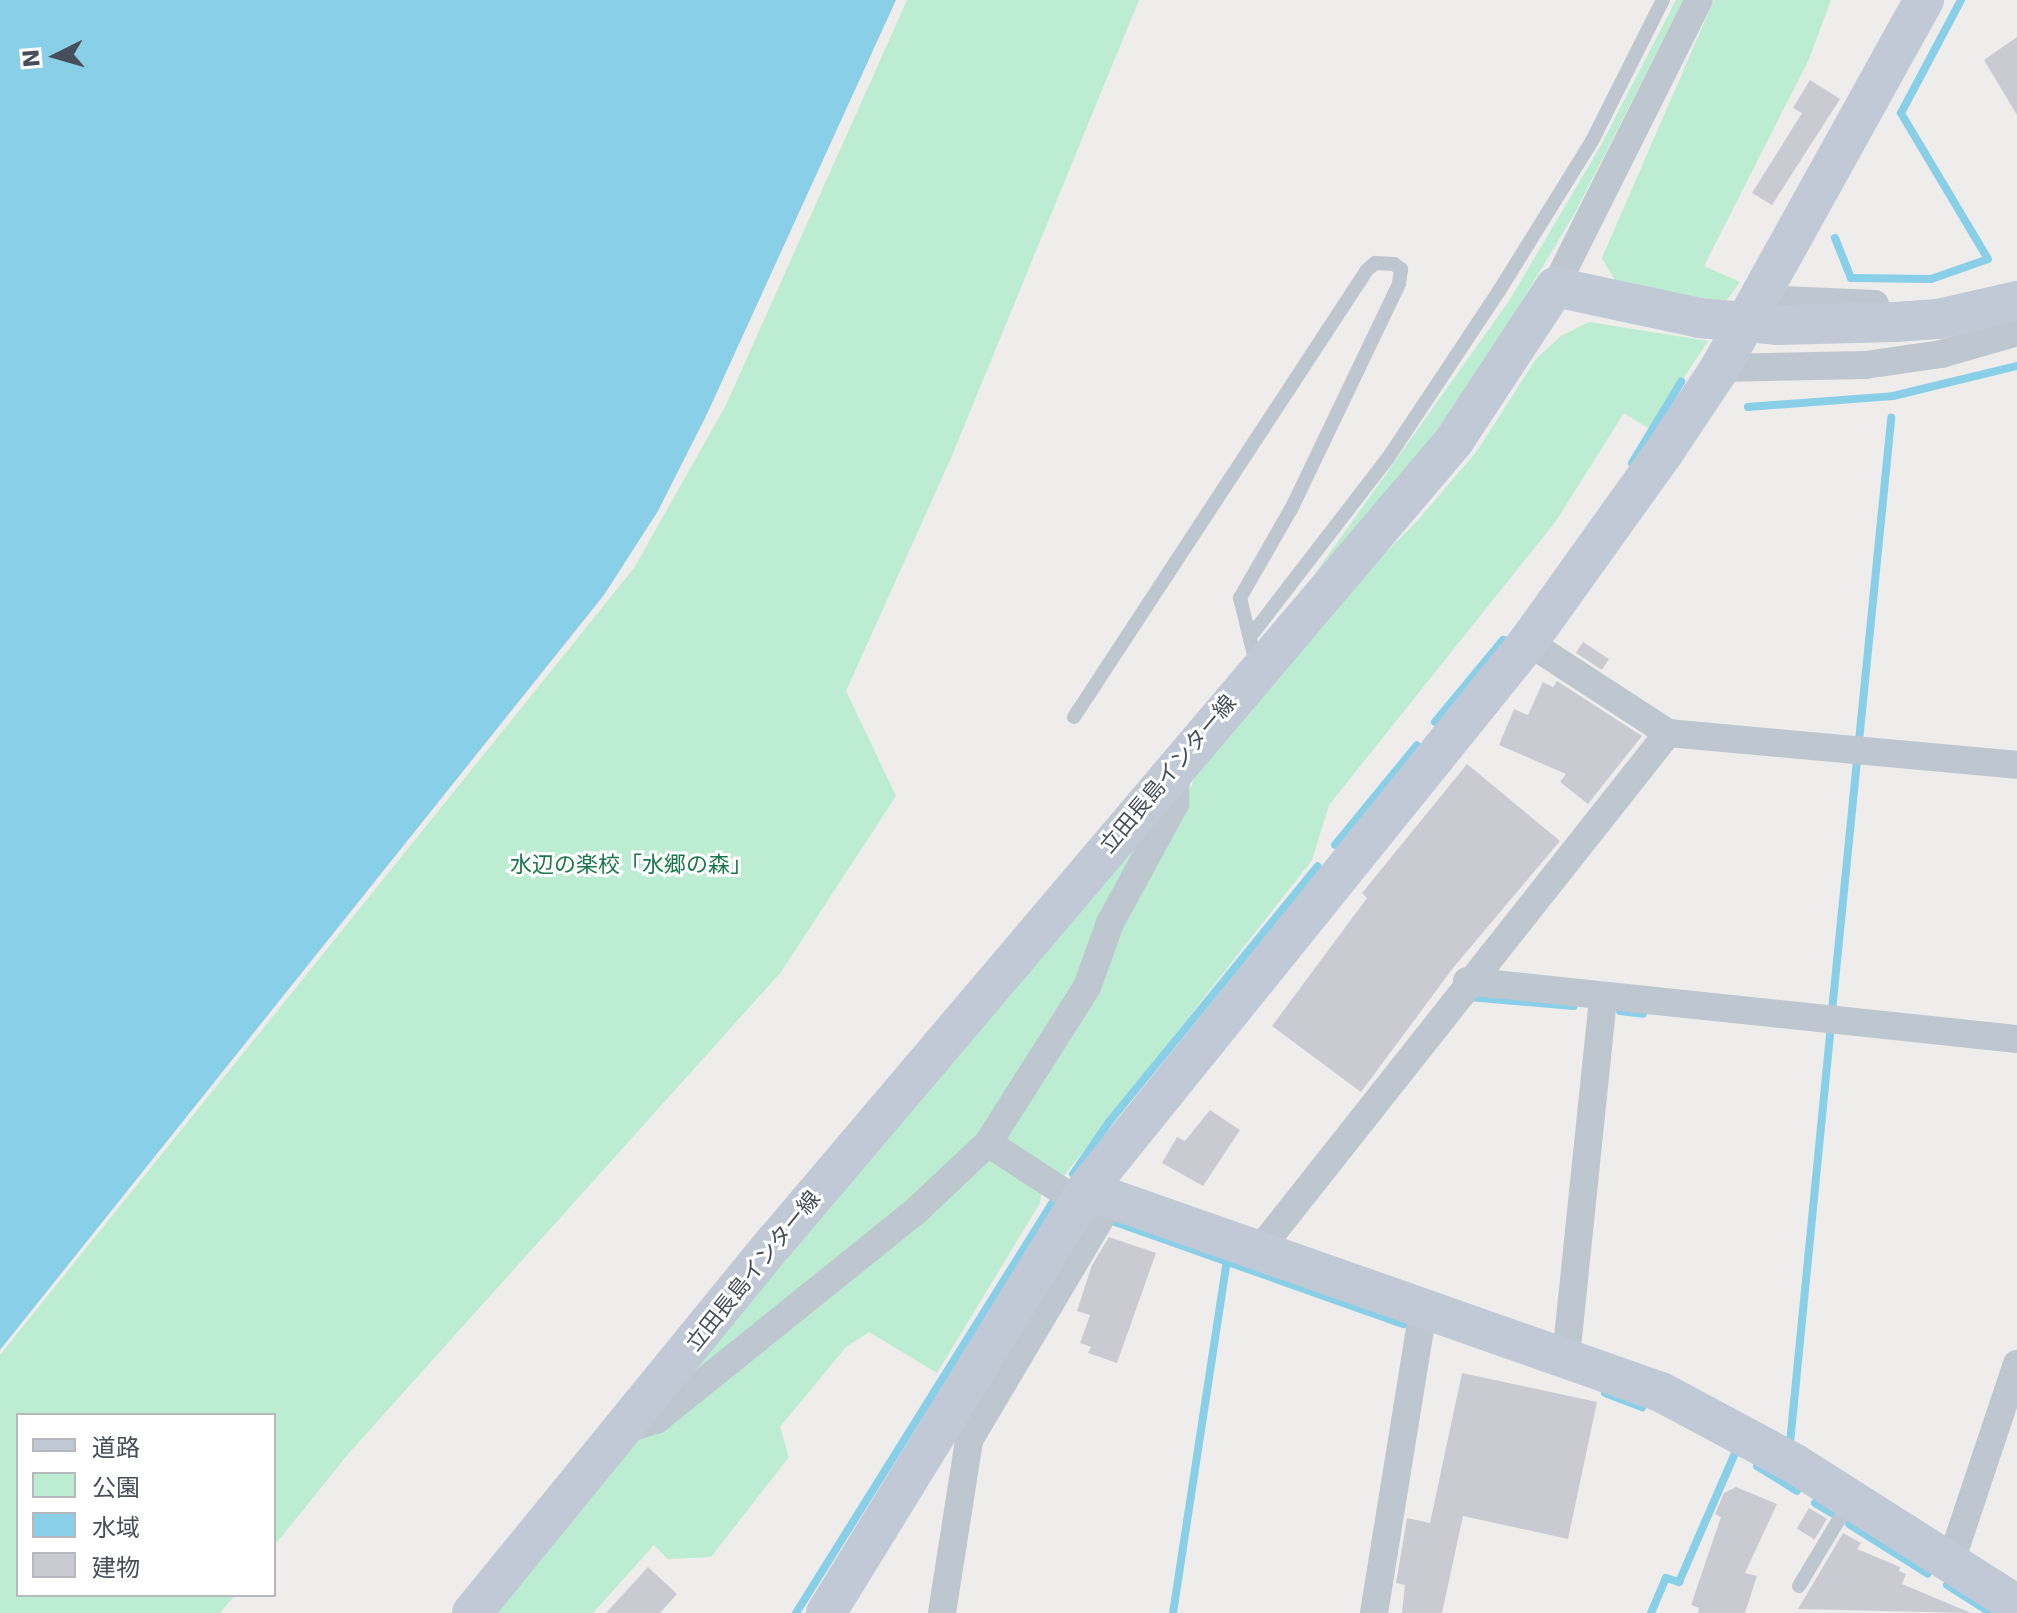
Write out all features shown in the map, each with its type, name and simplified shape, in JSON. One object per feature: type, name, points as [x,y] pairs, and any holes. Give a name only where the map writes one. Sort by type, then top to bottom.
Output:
[{"type":"street","points":[[1699,0],[1555,287],[1699,318],[1777,325],[1938,319],[2017,301]]},
{"type":"street","points":[[826,1613],[1092,1197],[1528,642],[1720,368],[1924,0]]},
{"type":"street","points":[[1758,299],[1857,305],[1934,301],[2017,279]]},
{"type":"street","name":"立田長島インター線","points":[[472,1613],[626,1429],[775,1242],[1176,765],[1254,652],[1454,441],[1555,287]]},
{"type":"street","points":[[1720,368],[1865,365],[1941,354],[2017,332]]},
{"type":"street","points":[[1528,642],[1668,733],[2017,765]]},
{"type":"street","points":[[1256,1254],[1467,981],[1668,733]]},
{"type":"street","points":[[626,1429],[656,1420],[918,1209],[988,1143],[1087,987],[1110,923],[1175,804],[1176,765]]},
{"type":"street","points":[[1467,981],[2017,1039]]},
{"type":"street","points":[[1566,1357],[1603,997]]},
{"type":"street","points":[[988,1143],[1092,1197],[1566,1357],[1707,1413],[1851,1499],[2017,1605]]},
{"type":"street","points":[[942,1613],[969,1440],[1092,1197]]},
{"type":"street","points":[[1374,1613],[1423,1310]]},
{"type":"street","points":[[1951,1561],[2017,1364]]},
{"type":"lane","points":[[1254,652],[1499,291],[1592,141],[1663,0]]},
{"type":"lane","points":[[1074,717],[1367,270],[1375,263],[1394,264],[1401,269],[1399,284],[1291,509],[1240,598],[1254,652]]},
{"type":"lane","points":[[1799,1586],[1851,1499]]},
{"type":"green space","name":"水辺の楽校「水郷の森」","points":[[907,0],[1139,0],[951,458],[846,691],[896,796],[781,972],[349,1453],[276,1544],[276,1413],[16,1413],[16,1597],[233,1597],[220,1613],[0,1613],[0,1355],[634,568],[726,405]]},
{"type":"green space","points":[[1676,0],[1683,0],[1575,213],[1507,326],[1431,441],[1297,599],[1509,301],[1600,147]]},
{"type":"green space","points":[[1714,0],[1831,0],[1809,59],[1704,266],[1740,282],[1726,301],[1641,290],[1616,282],[1602,258]]},
{"type":"green space","points":[[1589,322],[1708,341],[1650,429],[1624,413],[1556,521],[1329,805],[1312,860],[1060,1181],[1009,1145],[1004,1131],[1178,819],[1198,769],[1331,608],[1419,519],[1477,451],[1536,359],[1561,336]]},
{"type":"green space","points":[[1159,814],[1084,981],[979,1141],[658,1410]]},
{"type":"green space","points":[[988,1159],[1041,1193],[1040,1203],[937,1373],[869,1332],[846,1347],[780,1427],[789,1457],[711,1557],[668,1559],[654,1545],[593,1613],[485,1613],[635,1440]]},
{"type":"water","points":[[0,0],[896,0],[707,414],[658,511],[604,595],[0,1350]]},
{"type":"building","points":[[2017,37],[2017,115],[1984,60]]},
{"type":"building","points":[[1810,80],[1840,99],[1772,205],[1752,193],[1802,113],[1793,108]]},
{"type":"building","points":[[1583,642],[1609,659],[1602,670],[1576,653]]},
{"type":"building","points":[[1557,681],[1642,736],[1588,804],[1560,782],[1566,774],[1499,745],[1514,709],[1528,715],[1543,682],[1553,687]]},
{"type":"building","points":[[1467,764],[1560,841],[1453,968],[1361,1092],[1272,1026],[1367,898],[1362,893]]},
{"type":"building","points":[[1210,1110],[1240,1130],[1203,1186],[1162,1163],[1177,1137],[1185,1141]]},
{"type":"building","points":[[1109,1237],[1156,1253],[1117,1363],[1088,1353],[1091,1347],[1080,1343],[1090,1315],[1077,1311],[1092,1265]]},
{"type":"building","points":[[1462,1373],[1597,1402],[1568,1539],[1463,1516],[1442,1613],[1402,1613],[1405,1585],[1396,1583],[1407,1518],[1430,1523]]},
{"type":"building","points":[[1736,1487],[1777,1504],[1745,1573],[1757,1576],[1745,1613],[1698,1613],[1699,1608],[1691,1605],[1721,1517],[1715,1514],[1724,1493]]},
{"type":"building","points":[[1809,1508],[1827,1519],[1815,1539],[1797,1529]]},
{"type":"building","points":[[1843,1533],[1861,1543],[1857,1549],[1900,1567],[1899,1571],[1906,1574],[1902,1584],[1971,1613],[1798,1609]]},
{"type":"building","points":[[648,1567],[677,1594],[660,1613],[606,1613]]},
{"type":"waterway","points":[[1835,238],[1851,278],[1931,279],[1988,259],[1901,113],[1961,0]]},
{"type":"waterway","points":[[1748,407],[1893,396],[2017,366]]},
{"type":"waterway","points":[[1632,463],[1681,382]]},
{"type":"waterway","points":[[1859,741],[1891,418]]},
{"type":"waterway","points":[[1435,722],[1503,640]]},
{"type":"waterway","points":[[1335,845],[1417,745]]},
{"type":"waterway","points":[[1832,1011],[1857,759]]},
{"type":"waterway","points":[[1073,1174],[1109,1122],[1318,866]]},
{"type":"waterway","points":[[1469,997],[1574,1006]]},
{"type":"waterway","points":[[1620,1011],[1643,1014]]},
{"type":"waterway","points":[[1790,1443],[1830,1032]]},
{"type":"waterway","points":[[796,1613],[1052,1204]]},
{"type":"waterway","points":[[1115,1222],[1403,1324]]},
{"type":"waterway","points":[[1173,1613],[1227,1261]]},
{"type":"waterway","points":[[1605,1393],[1642,1407]]},
{"type":"waterway","points":[[1651,1613],[1666,1578],[1679,1582],[1736,1451]]},
{"type":"waterway","points":[[1757,1466],[1797,1491]]},
{"type":"waterway","points":[[1815,1503],[1833,1514]]},
{"type":"waterway","points":[[1849,1524],[1928,1574]]},
{"type":"waterway","points":[[1947,1585],[1991,1613]]}]
